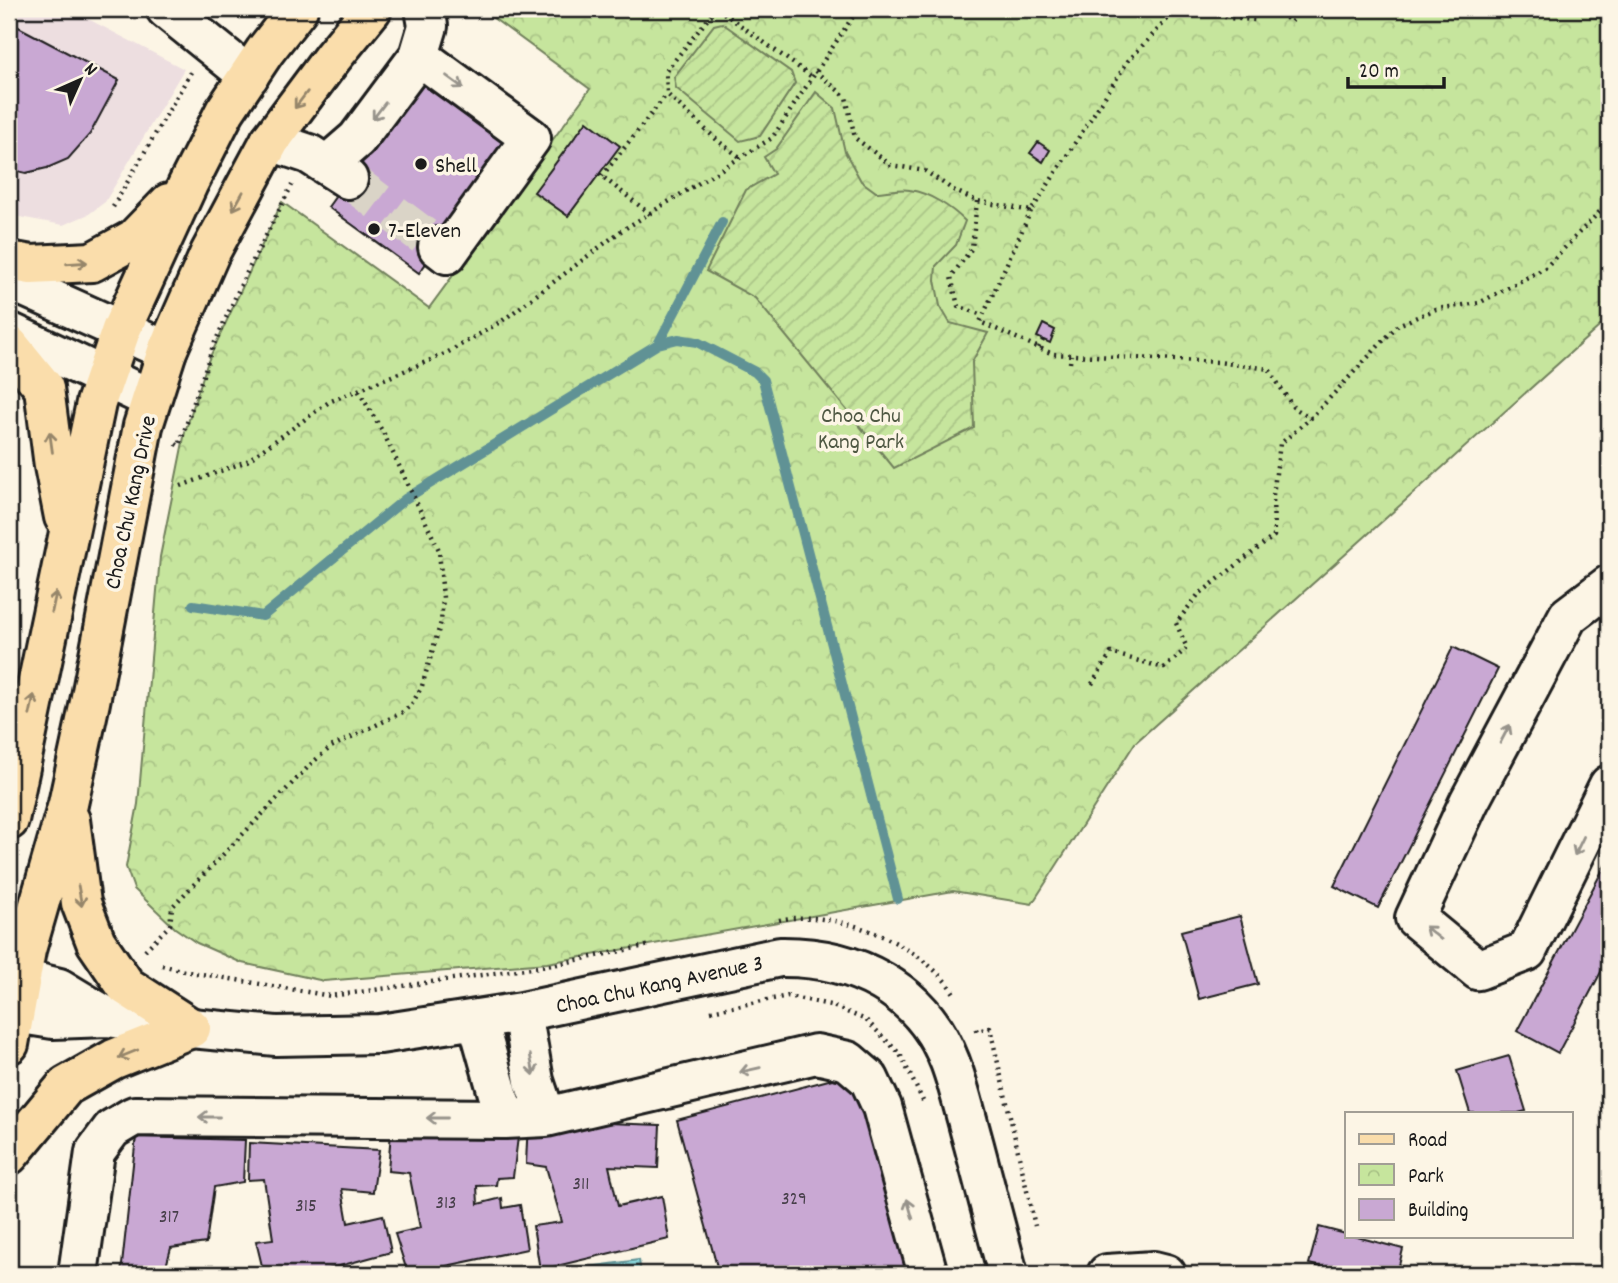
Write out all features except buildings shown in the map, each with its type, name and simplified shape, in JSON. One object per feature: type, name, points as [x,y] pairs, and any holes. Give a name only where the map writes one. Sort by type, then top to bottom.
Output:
[{"type":"main road","points":[[9,820],[96,403],[121,330],[188,184],[225,111],[298,9]]},
{"type":"main road","name":"Choa Chu Kang Drive","points":[[12,1005],[68,804],[143,426],[167,351],[210,253],[270,141],[372,9]]},
{"type":"main road","points":[[9,261],[31,265],[92,262],[134,239],[188,184]]},
{"type":"main road","points":[[9,345],[44,388],[54,466],[68,533]]},
{"type":"main road","points":[[68,804],[80,904],[96,942],[126,986],[191,1028]]},
{"type":"main road","points":[[9,1156],[66,1086],[114,1059],[191,1028]]},
{"type":"street","points":[[166,9],[249,76]]},
{"type":"street","points":[[270,141],[328,166],[357,139],[419,56],[428,26],[425,9]]},
{"type":"street","points":[[419,56],[531,138],[447,254],[438,247]]},
{"type":"street","points":[[9,280],[167,351]]},
{"type":"street","points":[[9,332],[151,399]]},
{"type":"street","points":[[1609,585],[1568,616],[1469,802],[1415,918],[1478,970],[1527,951],[1609,785]]},
{"type":"street","name":"Choa Chu Kang Avenue 3","points":[[12,1005],[59,988],[107,1017],[191,1028],[306,1037],[380,1034],[522,1012],[780,957],[835,961],[885,982],[907,1000],[932,1027],[949,1060],[1008,1274]]},
{"type":"street","points":[[522,1012],[534,1081],[546,1117]]},
{"type":"street","points":[[477,1019],[505,1119]]},
{"type":"street","points":[[78,1274],[95,1152],[112,1129],[134,1116],[546,1117],[816,1054],[848,1061],[869,1079],[881,1107],[928,1274]]},
{"type":"street","points":[[1107,1274],[1154,1271],[1166,1274]]},
{"type":"path","points":[[650,214],[601,175],[667,94],[666,71],[717,9],[812,77]]},
{"type":"path","points":[[181,486],[247,461],[329,402],[445,354],[502,321],[621,232],[772,138],[858,9]]},
{"type":"path","points":[[1177,9],[1128,61],[1031,211],[981,322],[1053,354],[1218,362],[1269,369],[1293,407],[1311,418]]},
{"type":"path","points":[[1213,9],[1227,18],[1255,20]]},
{"type":"path","points":[[1275,9],[1291,22],[1303,9]]},
{"type":"path","points":[[110,214],[180,89],[209,45]]},
{"type":"path","points":[[816,71],[846,97],[848,116],[855,138],[891,165],[925,170],[955,191],[977,201],[1031,211]]},
{"type":"path","points":[[667,94],[718,141],[740,157]]},
{"type":"path","points":[[179,446],[212,349],[243,280],[328,166]]},
{"type":"path","points":[[977,201],[972,248],[951,277],[958,306],[982,315]]},
{"type":"path","points":[[1092,684],[1111,653],[1164,668],[1187,648],[1176,623],[1198,595],[1274,536],[1273,495],[1280,444],[1311,418],[1398,325],[1436,309],[1479,303],[1545,268],[1609,202]]},
{"type":"path","points":[[1040,348],[1043,340]]},
{"type":"path","points":[[1070,363],[1071,355]]},
{"type":"path","points":[[144,950],[170,925],[172,907],[313,762],[331,747],[403,712],[417,698],[441,622],[443,598],[439,550],[384,434],[358,390]]},
{"type":"shaded area","points":[[9,9],[69,9],[184,69],[105,202],[89,214],[63,225],[9,215]]},
{"type":"green space","name":"Choa Chu Kang Park","points":[[481,9],[1609,9],[1609,318],[1135,743],[1032,904],[953,891],[547,963],[324,981],[242,963],[197,943],[175,928],[134,889],[126,867],[138,804],[160,557],[185,432],[208,361],[282,202],[429,308],[590,89]]},
{"type":"green space","points":[[722,23],[791,72],[795,83],[760,136],[740,141],[676,88],[674,77],[714,25]]},
{"type":"green space","points":[[816,92],[835,108],[845,152],[861,181],[876,192],[906,190],[925,194],[947,206],[965,221],[956,245],[936,266],[935,280],[940,306],[950,323],[988,333],[972,362],[974,428],[894,468],[755,298],[706,271],[746,190],[774,174],[764,157],[776,149]]},
{"type":"water","points":[[639,1260],[641,1274],[540,1274]]},
{"type":"waterway","points":[[658,344],[722,222]]},
{"type":"waterway","points":[[193,605],[263,616],[405,499],[658,344],[678,339],[697,342],[755,372],[763,380],[898,899]]},
{"type":"tunnel","points":[[348,179],[438,247]]},
{"type":"place","name":"Shell","points":[[421,164]]},
{"type":"place","name":"7-Eleven","points":[[374,229]]}]
